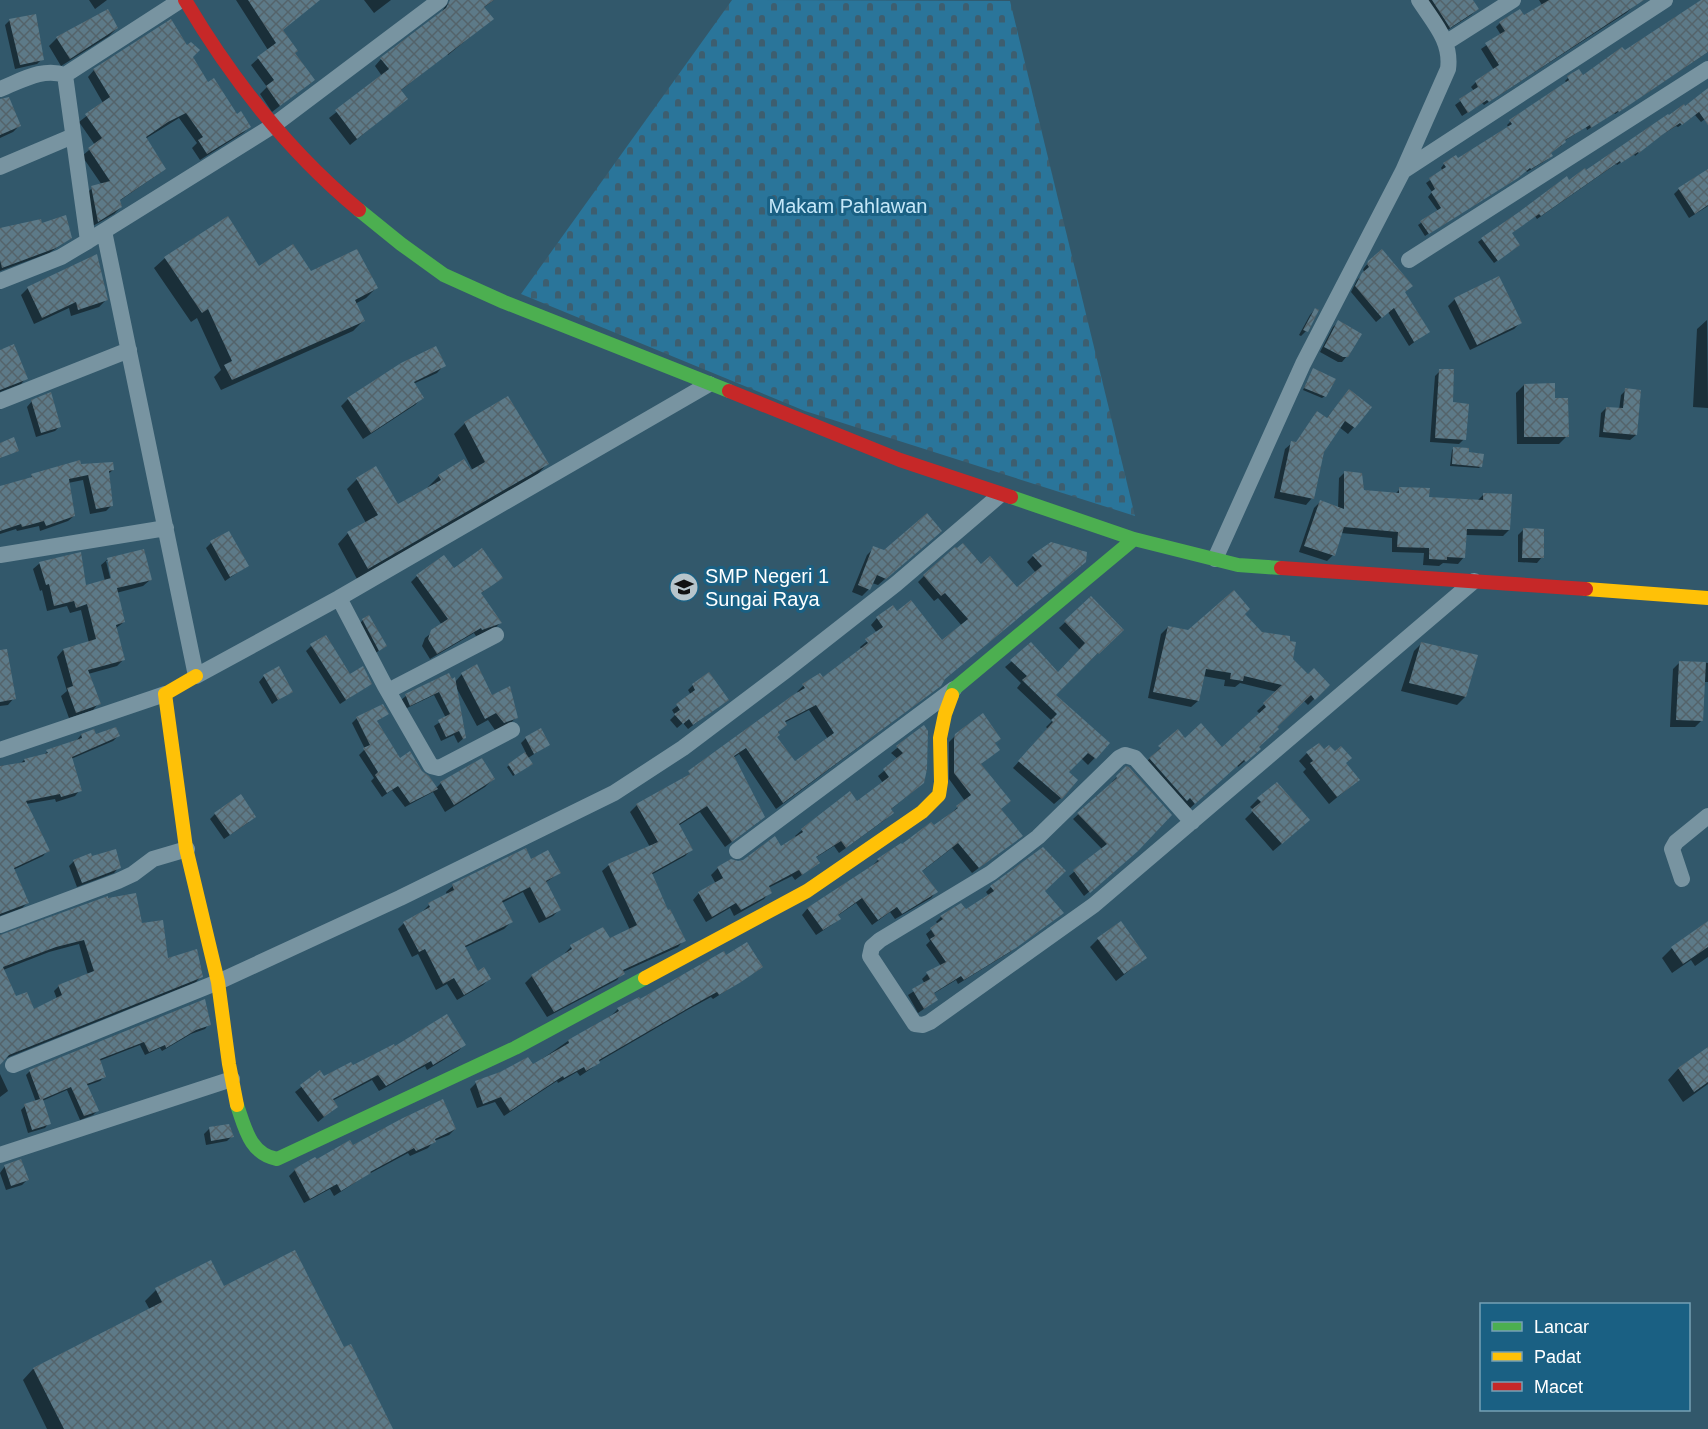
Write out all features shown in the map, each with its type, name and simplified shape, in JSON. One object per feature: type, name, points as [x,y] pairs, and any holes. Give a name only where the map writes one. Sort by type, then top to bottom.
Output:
[{"type":"main road","points":[[185,0],[206,36],[235,77],[274,125],[327,183],[401,244],[444,275],[504,302],[900,460],[1134,539],[1238,565],[1708,598]]},
{"type":"main road","points":[[196,676],[165,694],[187,849],[218,982],[232,1079],[239,1109],[251,1141],[263,1157],[277,1159],[515,1048],[807,891],[922,812],[939,795],[940,738],[954,689],[1134,539]]},
{"type":"street","points":[[0,89],[44,72],[65,75],[181,0]]},
{"type":"street","points":[[0,281],[61,257],[274,125],[440,0]]},
{"type":"street","points":[[1215,559],[1303,364],[1403,171],[1448,69],[1450,57],[1447,42],[1419,0]]},
{"type":"street","points":[[1447,42],[1513,0]]},
{"type":"street","points":[[1403,171],[1665,0]]},
{"type":"street","points":[[1409,260],[1708,69]]},
{"type":"street","points":[[65,75],[88,240]]},
{"type":"street","points":[[0,167],[73,136]]},
{"type":"street","points":[[104,231],[196,676],[339,598],[709,384]]},
{"type":"street","points":[[0,401],[129,350]]},
{"type":"street","points":[[13,1065],[218,982],[400,898],[614,793],[683,748],[785,671],[896,584],[1000,495]]},
{"type":"street","points":[[0,555],[166,528]]},
{"type":"street","points":[[1192,822],[1135,758],[1125,755],[1119,758],[1038,837],[991,873],[880,940],[872,947],[870,956],[915,1024],[923,1026],[1094,905],[1192,822],[1474,581]]},
{"type":"street","points":[[339,598],[428,763],[439,768],[512,730]]},
{"type":"street","points":[[388,691],[496,635]]},
{"type":"street","points":[[736,851],[954,689]]},
{"type":"street","points":[[0,750],[165,694]]},
{"type":"street","points":[[1682,879],[1672,849],[1676,842],[1708,816]]},
{"type":"street","points":[[0,925],[118,881],[133,874],[153,859],[187,849]]},
{"type":"street","points":[[0,1155],[232,1079]]},
{"type":"green space","name":"Makam Pahlawan","points":[[732,0],[1010,1],[1135,516],[805,411],[521,294]]},
{"type":"building","points":[[248,0],[320,0],[283,30],[298,51],[295,53],[315,80],[280,106],[266,86],[274,80],[257,57],[276,43]]},
{"type":"building","points":[[450,0],[494,0],[484,7],[494,19],[401,90],[408,99],[357,139],[335,110],[389,69],[380,58],[446,8]]},
{"type":"building","points":[[1432,0],[1473,0],[1479,9],[1450,28]]},
{"type":"building","points":[[1549,0],[1644,0],[1489,102],[1487,100],[1468,113],[1459,99],[1478,87],[1475,81],[1499,65],[1485,43],[1505,31],[1499,22],[1520,9],[1524,15]]},
{"type":"building","points":[[1701,0],[1708,0],[1708,52],[1619,112],[1591,128],[1590,125],[1565,140],[1566,142],[1551,153],[1553,156],[1530,168],[1518,178],[1429,234],[1420,221],[1441,208],[1431,192],[1435,189],[1429,178],[1446,167],[1443,163],[1456,155],[1458,158],[1512,124],[1509,120],[1569,80],[1567,76],[1579,69],[1583,75],[1622,47],[1625,50]]},
{"type":"building","points":[[108,9],[118,28],[70,59],[56,37]]},
{"type":"building","points":[[36,14],[44,60],[20,65],[9,19]]},
{"type":"building","points":[[171,19],[187,45],[191,42],[200,50],[193,57],[208,82],[214,78],[237,114],[241,111],[251,127],[207,154],[198,140],[203,137],[186,113],[168,122],[146,137],[166,169],[120,200],[122,207],[98,222],[91,186],[110,181],[88,148],[102,138],[85,114],[110,97],[93,69]]},
{"type":"building","points":[[1708,88],[1708,125],[1699,112],[1682,125],[1680,123],[1662,135],[1639,153],[1621,163],[1620,161],[1541,216],[1539,214],[1512,233],[1520,245],[1498,261],[1481,238],[1567,176],[1569,180],[1585,168],[1586,170],[1668,114],[1684,104],[1685,106]]},
{"type":"building","points":[[9,97],[21,126],[0,135],[0,99]]},
{"type":"building","points":[[1708,169],[1708,205],[1695,214],[1678,188]]},
{"type":"building","points":[[66,215],[72,238],[56,248],[2,268],[0,228],[41,219],[42,223]]},
{"type":"building","points":[[228,216],[259,266],[293,244],[311,271],[357,249],[378,288],[355,300],[365,321],[232,380],[224,365],[232,361],[208,309],[202,313],[164,257]]},
{"type":"building","points":[[1382,249],[1413,286],[1405,292],[1430,332],[1414,342],[1394,308],[1382,318],[1355,286],[1362,273],[1369,267],[1368,261]]},
{"type":"building","points":[[97,254],[108,300],[78,310],[76,302],[42,318],[27,287]]},
{"type":"building","points":[[1499,276],[1522,323],[1477,345],[1454,298]]},
{"type":"building","points":[[1315,308],[1319,310],[1308,332],[1303,330]]},
{"type":"building","points":[[1338,320],[1362,334],[1348,357],[1343,357],[1324,347]]},
{"type":"building","points":[[14,344],[28,379],[0,390],[0,350]]},
{"type":"building","points":[[436,346],[446,366],[414,382],[424,398],[371,433],[347,398],[401,363]]},
{"type":"building","points":[[1313,368],[1336,379],[1326,397],[1304,388]]},
{"type":"building","points":[[1439,369],[1454,369],[1453,402],[1469,404],[1466,440],[1435,438]]},
{"type":"building","points":[[1555,383],[1555,398],[1568,398],[1569,437],[1524,437],[1524,384]]},
{"type":"building","points":[[1625,388],[1641,390],[1637,435],[1603,432],[1606,407],[1623,408]]},
{"type":"building","points":[[1349,389],[1372,407],[1355,428],[1345,421],[1324,452],[1314,499],[1280,492],[1291,441],[1296,442],[1317,411],[1327,418]]},
{"type":"building","points":[[51,392],[61,427],[41,433],[31,400]]},
{"type":"building","points":[[508,396],[549,464],[368,569],[347,532],[378,515],[356,478],[376,466],[398,504],[441,480],[438,475],[464,459],[471,470],[485,462],[464,422]]},
{"type":"building","points":[[14,437],[19,451],[0,458],[0,443]]},
{"type":"building","points":[[1453,447],[1469,448],[1469,452],[1484,454],[1482,467],[1452,464]]},
{"type":"building","points":[[80,460],[81,464],[113,462],[114,470],[109,471],[113,506],[96,509],[88,475],[69,479],[75,516],[46,526],[44,521],[22,527],[21,524],[0,531],[0,486],[32,477],[31,474]]},
{"type":"building","points":[[1344,471],[1362,473],[1364,490],[1399,493],[1399,487],[1430,488],[1429,497],[1483,500],[1483,493],[1512,494],[1510,530],[1467,529],[1465,558],[1447,557],[1447,560],[1429,559],[1429,548],[1397,547],[1398,532],[1344,527],[1335,556],[1304,546],[1320,500],[1344,509]]},
{"type":"building","points":[[927,513],[942,531],[886,579],[877,575],[870,590],[858,585],[873,546],[884,550]]},
{"type":"building","points":[[1523,528],[1544,529],[1544,558],[1522,558]]},
{"type":"building","points":[[229,531],[249,566],[230,577],[210,541]]},
{"type":"building","points":[[1051,542],[1087,552],[1086,562],[945,679],[941,686],[783,803],[746,748],[734,756],[765,817],[732,842],[707,806],[679,824],[693,850],[652,873],[668,910],[670,909],[686,941],[623,970],[625,974],[554,1012],[531,975],[572,949],[570,945],[603,927],[610,938],[637,925],[608,864],[658,842],[636,804],[690,774],[688,771],[805,688],[802,684],[820,673],[823,677],[868,643],[865,639],[883,627],[876,617],[893,605],[897,611],[911,600],[942,640],[968,619],[945,593],[941,596],[923,575],[955,547],[963,543],[981,564],[990,556],[1017,587],[1042,566],[1032,555]],"holes":[[[816,705],[834,733],[795,761],[777,737],[780,735],[778,732],[787,725],[785,721]]]},
{"type":"building","points":[[482,548],[503,578],[481,593],[502,623],[482,630],[481,628],[437,654],[428,639],[431,630],[448,619],[416,575],[444,555],[454,568]]},
{"type":"building","points":[[144,549],[152,580],[117,588],[125,622],[116,625],[125,660],[88,670],[101,704],[76,713],[67,688],[73,686],[63,649],[96,639],[87,604],[76,608],[74,601],[54,606],[49,584],[46,585],[39,562],[81,552],[86,585],[111,578],[107,558]]},
{"type":"building","points":[[1234,590],[1250,609],[1245,614],[1262,632],[1290,636],[1290,641],[1296,642],[1293,659],[1308,674],[1314,668],[1330,685],[1315,700],[1311,695],[1277,727],[1279,729],[1259,747],[1261,749],[1246,762],[1244,760],[1195,804],[1190,798],[1187,801],[1149,758],[1161,748],[1158,746],[1178,729],[1185,738],[1201,723],[1222,747],[1266,707],[1263,703],[1282,685],[1244,676],[1243,681],[1230,679],[1231,673],[1206,669],[1199,701],[1153,692],[1168,626],[1188,630]]},
{"type":"building","points":[[1091,596],[1124,630],[1056,695],[1110,743],[1096,759],[1088,753],[1069,772],[1078,780],[1062,799],[1018,761],[1053,722],[1051,720],[1057,714],[1022,680],[1027,676],[1010,660],[1031,642],[1058,672],[1085,643],[1064,621]]},
{"type":"building","points":[[369,615],[387,646],[379,651],[362,619]]},
{"type":"building","points":[[326,635],[350,674],[363,666],[372,684],[346,700],[310,644]]},
{"type":"building","points":[[1421,642],[1478,655],[1466,697],[1409,683]]},
{"type":"building","points":[[7,649],[16,699],[0,702],[0,650]]},
{"type":"building","points":[[1679,661],[1706,662],[1703,721],[1676,720]]},
{"type":"building","points":[[477,664],[492,695],[510,686],[518,718],[504,723],[496,713],[485,719],[461,673]]},
{"type":"building","points":[[279,666],[293,692],[278,700],[263,675]]},
{"type":"building","points":[[709,672],[729,700],[693,725],[689,719],[683,724],[674,714],[680,710],[676,704],[695,690],[692,684]]},
{"type":"building","points":[[449,673],[452,679],[455,677],[466,738],[463,739],[459,731],[446,737],[438,720],[450,714],[439,692],[410,706],[405,694]]},
{"type":"building","points":[[383,704],[389,714],[377,721],[400,758],[410,751],[422,771],[429,776],[438,789],[410,803],[398,786],[387,793],[375,775],[378,772],[363,748],[370,745],[356,717]]},
{"type":"building","points":[[983,713],[1001,739],[995,743],[1000,750],[981,764],[1011,801],[1001,809],[1023,836],[979,868],[958,843],[922,871],[938,892],[902,914],[897,907],[878,920],[862,898],[838,915],[841,919],[823,930],[807,908],[879,861],[877,859],[931,822],[934,825],[958,808],[956,806],[971,795],[954,773],[954,739],[955,734]]},
{"type":"building","points":[[924,725],[928,731],[927,769],[924,783],[891,809],[894,813],[846,848],[841,841],[816,857],[820,863],[802,875],[799,870],[769,886],[772,893],[741,910],[736,903],[712,917],[698,892],[723,878],[717,867],[731,859],[743,860],[775,836],[781,846],[803,832],[801,829],[850,791],[857,801],[889,777],[883,769],[903,753],[896,746]]},
{"type":"building","points":[[116,727],[120,736],[72,757],[82,791],[61,797],[60,794],[26,801],[50,851],[14,868],[29,903],[0,914],[0,766],[25,762],[24,759],[48,753],[46,750],[82,738],[81,734],[94,729],[96,734]]},
{"type":"building","points":[[541,728],[550,745],[534,754],[525,737]]},
{"type":"building","points":[[1319,743],[1324,749],[1329,745],[1335,751],[1341,746],[1352,758],[1346,763],[1360,780],[1337,797],[1310,763],[1313,761],[1306,752]]},
{"type":"building","points":[[525,752],[533,764],[515,775],[508,764]]},
{"type":"building","points":[[482,758],[495,779],[454,805],[440,782]]},
{"type":"building","points":[[1126,766],[1172,815],[1138,851],[1090,893],[1073,870],[1107,844],[1077,813],[1117,778],[1116,776]]},
{"type":"building","points":[[1277,782],[1310,820],[1282,844],[1251,810],[1261,802],[1257,798]]},
{"type":"building","points":[[241,794],[256,817],[230,835],[214,813]]},
{"type":"building","points":[[1043,847],[1066,871],[1045,891],[1064,913],[1016,948],[964,980],[961,976],[934,993],[938,1000],[924,1009],[912,989],[930,979],[926,972],[946,962],[930,939],[935,936],[930,928],[943,919],[940,916],[961,903],[966,909],[994,891],[990,886]]},
{"type":"building","points":[[526,848],[531,859],[548,850],[561,873],[546,881],[561,910],[546,918],[530,887],[502,901],[513,922],[465,946],[478,971],[484,967],[491,979],[464,995],[454,978],[443,984],[425,949],[419,952],[403,922],[430,907],[428,903],[454,890],[452,884]]},
{"type":"building","points":[[116,849],[121,868],[82,883],[73,860],[91,853],[92,856]]},
{"type":"building","points":[[136,893],[142,923],[163,920],[168,958],[197,949],[203,977],[9,1055],[0,1065],[0,935],[108,896],[108,898]],"holes":[[[84,940],[94,971],[58,985],[62,995],[34,1009],[27,992],[16,996],[3,967],[56,947]]]},
{"type":"building","points":[[1121,921],[1147,958],[1124,974],[1097,938]]},
{"type":"building","points":[[1708,921],[1708,947],[1683,964],[1671,947]]},
{"type":"building","points":[[747,942],[763,967],[741,982],[719,995],[717,992],[697,1003],[599,1060],[600,1063],[586,1071],[584,1067],[564,1078],[563,1076],[510,1111],[501,1097],[483,1104],[475,1081],[500,1072],[528,1057],[533,1064],[569,1043],[568,1040],[619,1011],[617,1008],[639,997],[640,999],[724,951],[726,955]]},
{"type":"building","points":[[205,999],[211,1025],[196,1030],[166,1048],[165,1045],[149,1052],[144,1042],[100,1059],[106,1077],[87,1084],[99,1111],[84,1116],[71,1087],[43,1099],[51,1124],[32,1130],[24,1104],[40,1099],[29,1070]]},
{"type":"building","points":[[447,1014],[466,1045],[433,1065],[431,1061],[386,1086],[378,1075],[333,1099],[338,1107],[324,1117],[300,1085],[320,1070],[324,1076],[351,1062],[353,1065],[394,1044],[395,1046]]},
{"type":"building","points":[[1708,1047],[1708,1082],[1694,1092],[1678,1068]]},
{"type":"building","points":[[443,1099],[456,1129],[435,1139],[436,1142],[416,1151],[414,1148],[341,1191],[337,1184],[310,1199],[294,1169],[350,1140],[353,1145]]},
{"type":"building","points":[[229,1124],[234,1137],[211,1141],[209,1127]]},
{"type":"building","points":[[21,1159],[29,1180],[11,1186],[4,1165]]},
{"type":"building","points":[[295,1250],[344,1347],[351,1344],[393,1429],[64,1429],[33,1368],[162,1302],[155,1288],[211,1260],[224,1286]]},
{"type":"traffic: fast","points":[[359,210],[444,275],[504,302],[729,391]]},
{"type":"traffic: fast","points":[[1011,497],[1134,539],[1238,565],[1281,568]]},
{"type":"traffic: fast","points":[[952,695],[954,689],[1134,539]]},
{"type":"traffic: fast","points":[[237,1105],[246,1131],[255,1146],[260,1152],[277,1159],[515,1048],[645,978]]},
{"type":"traffic: slow","points":[[1586,589],[1708,598]]},
{"type":"traffic: slow","points":[[196,676],[165,694],[186,848],[218,982],[237,1105]]},
{"type":"traffic: slow","points":[[645,978],[807,891],[922,812],[939,795],[940,738],[952,695]]},
{"type":"traffic: jam","points":[[185,0],[222,58],[285,139],[333,188],[359,210]]},
{"type":"traffic: jam","points":[[729,391],[900,460],[1011,497]]},
{"type":"traffic: jam","points":[[1281,568],[1586,589]]},
{"type":"place","name":"SMP Negeri 1 Sungai Raya","points":[[684,587]]}]
